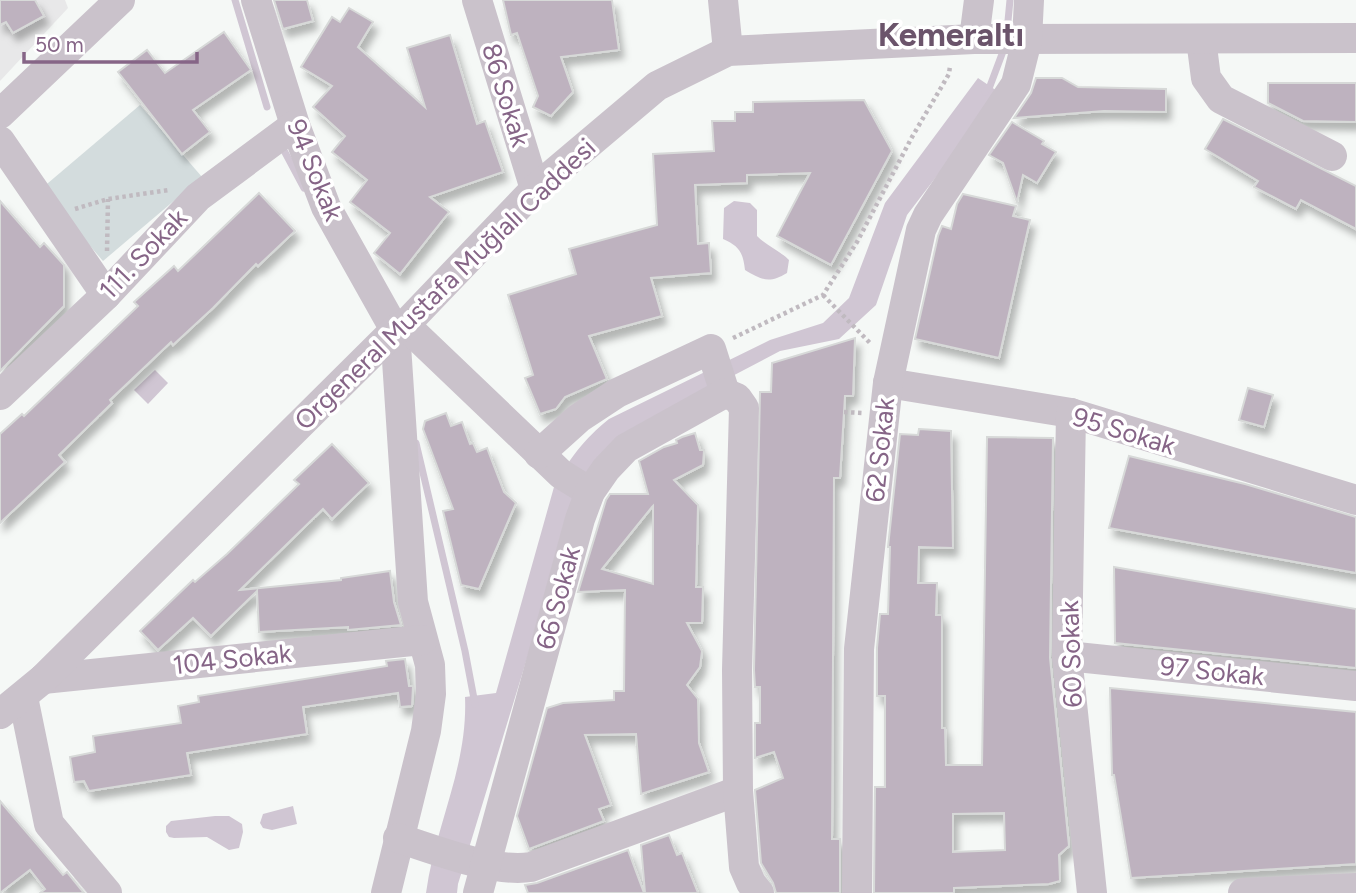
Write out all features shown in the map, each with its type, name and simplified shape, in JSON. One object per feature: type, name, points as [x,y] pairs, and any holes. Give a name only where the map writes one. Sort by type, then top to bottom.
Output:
[{"type":"street","points":[[0,114],[120,0]]},
{"type":"street","name":"94 Sokak","points":[[256,0],[286,131],[326,207],[400,328]]},
{"type":"street","name":"86 Sokak","points":[[477,0],[535,189]]},
{"type":"street","points":[[723,0],[728,51]]},
{"type":"street","points":[[973,40],[979,0]]},
{"type":"street","name":"62 Sokak","points":[[858,893],[859,649],[888,383],[921,230],[928,215],[1016,84],[1029,0]]},
{"type":"street","name":"Orgeneral Mustafa Muğlalı Caddesi","points":[[22,696],[400,328],[535,189],[657,86],[728,51],[973,40],[1356,38]]},
{"type":"street","points":[[1201,39],[1206,78],[1222,99],[1332,156]]},
{"type":"street","name":"111. Sokak","points":[[0,395],[106,295],[198,197],[286,131]]},
{"type":"street","points":[[0,141],[106,295]]},
{"type":"street","points":[[400,328],[539,454],[578,484]]},
{"type":"street","points":[[386,893],[426,732],[431,694],[430,665],[413,603],[400,328]]},
{"type":"street","points":[[539,454],[579,418],[617,393],[724,380],[737,670],[738,791],[744,867],[759,893]]},
{"type":"street","name":"66 Sokak","points":[[478,893],[478,862],[580,519],[578,484],[606,469],[626,448],[724,380]]},
{"type":"street","name":"95 Sokak","points":[[888,383],[1071,413],[1356,500]]},
{"type":"street","name":"60 Sokak","points":[[1071,413],[1067,656],[1092,893]]},
{"type":"street","name":"104 Sokak","points":[[22,696],[422,639]]},
{"type":"street","name":"97 Sokak","points":[[1067,656],[1356,686]]},
{"type":"street","points":[[22,696],[49,824],[107,893]]},
{"type":"street","points":[[398,838],[514,870],[531,867],[738,791]]},
{"type":"street","points":[[1243,893],[1356,888]]},
{"type":"path","points":[[724,380],[823,295],[857,242],[912,137],[973,40]]},
{"type":"path","points":[[43,204],[77,209],[108,199],[174,189],[198,197]]},
{"type":"path","points":[[823,295],[857,329]]},
{"type":"shaded area","points":[[0,0],[65,0],[68,8],[0,81]]},
{"type":"shaded area","points":[[978,78],[1000,93],[907,215],[876,305],[839,339],[780,351],[656,416],[576,498],[457,893],[426,893],[461,748],[465,697],[496,693],[554,487],[571,458],[609,419],[770,340],[823,323],[849,298],[885,203]]},
{"type":"shaded area","points":[[140,105],[202,177],[103,261],[41,189]]},
{"type":"shaded area","points":[[734,201],[750,203],[757,210],[757,236],[789,260],[787,273],[770,280],[745,270],[739,250],[723,239],[724,208]]},
{"type":"shaded area","points":[[155,370],[168,383],[148,404],[134,390]]},
{"type":"shaded area","points":[[293,806],[297,824],[272,830],[263,828],[260,823],[263,814]]},
{"type":"shaded area","points":[[229,816],[242,824],[239,848],[229,850],[207,837],[169,837],[166,832],[166,826],[171,821]]},
{"type":"building","points":[[0,0],[35,0],[44,16],[13,33],[6,22],[0,25]]},
{"type":"building","points":[[274,0],[307,0],[313,21],[283,29]]},
{"type":"building","points":[[503,0],[612,0],[619,50],[561,57],[573,92],[551,116],[533,107],[538,96],[517,33],[511,35]]},
{"type":"building","points":[[349,8],[373,22],[358,47],[425,107],[407,48],[450,35],[477,124],[485,121],[503,172],[430,197],[449,212],[400,274],[374,253],[390,233],[350,202],[367,180],[332,152],[345,136],[313,107],[332,86],[301,67],[332,17],[340,22]]},
{"type":"building","points":[[224,32],[251,70],[193,110],[210,132],[182,154],[118,72],[147,50],[165,73]]},
{"type":"building","points":[[1036,78],[1062,78],[1078,87],[1166,89],[1166,112],[1104,111],[1014,118],[1031,93]]},
{"type":"building","points":[[1268,83],[1356,83],[1356,122],[1303,121],[1268,103]]},
{"type":"building","points":[[864,100],[892,151],[831,265],[777,236],[810,173],[747,175],[747,183],[695,185],[698,244],[709,243],[711,273],[651,278],[662,316],[589,336],[607,379],[565,397],[556,409],[540,414],[525,378],[533,375],[508,295],[576,274],[569,249],[657,225],[653,154],[714,151],[712,121],[735,121],[735,112],[753,112],[753,102]]},
{"type":"building","points":[[1223,119],[1356,186],[1356,229],[1301,200],[1296,209],[1254,187],[1258,181],[1205,149]]},
{"type":"building","points":[[1012,122],[1044,141],[1042,144],[1056,152],[1037,183],[1023,175],[1017,202],[1003,163],[989,155]]},
{"type":"building","points":[[259,193],[295,231],[110,400],[112,403],[59,455],[65,462],[0,523],[0,434],[22,414],[24,416],[138,306],[134,302],[174,266],[178,271]]},
{"type":"building","points":[[963,194],[1016,206],[1013,216],[1030,220],[999,358],[915,339],[938,236],[942,226],[951,229],[957,204]]},
{"type":"building","points":[[0,201],[40,247],[44,243],[64,265],[64,306],[0,371]]},
{"type":"building","points":[[855,338],[853,396],[845,396],[840,478],[834,478],[832,839],[840,839],[840,893],[776,893],[761,863],[755,790],[783,778],[774,752],[755,758],[755,723],[760,723],[760,687],[755,687],[754,670],[760,392],[771,392],[772,363]]},
{"type":"building","points":[[1248,388],[1273,395],[1264,427],[1239,420]]},
{"type":"building","points":[[446,413],[451,426],[462,422],[470,444],[473,443],[477,452],[487,448],[504,492],[516,503],[479,589],[461,585],[443,511],[453,509],[423,429],[425,421]]},
{"type":"building","points":[[919,429],[951,431],[953,548],[919,547],[918,583],[937,583],[936,615],[942,615],[942,728],[945,728],[946,765],[982,765],[987,437],[1053,438],[1050,658],[1069,846],[1059,855],[1060,881],[1049,884],[954,888],[954,893],[874,893],[875,787],[885,787],[885,696],[877,696],[880,614],[888,614],[888,547],[900,434],[918,435]],"holes":[[[1004,813],[1005,850],[953,852],[953,814]]]},
{"type":"building","points":[[695,433],[700,450],[704,450],[703,465],[674,480],[698,505],[696,587],[703,587],[702,623],[687,623],[702,651],[700,667],[687,685],[698,699],[699,743],[709,772],[641,794],[636,734],[585,735],[611,805],[599,809],[604,821],[529,849],[517,816],[547,708],[563,703],[614,700],[614,691],[624,691],[625,590],[578,592],[606,500],[610,494],[648,494],[639,461],[677,443],[676,440]],"holes":[[[653,506],[653,584],[602,569]]]},
{"type":"building","points":[[332,444],[369,483],[332,519],[323,509],[240,590],[341,580],[390,571],[394,602],[401,625],[348,630],[348,627],[259,632],[257,591],[211,636],[193,618],[158,650],[140,631],[193,580],[195,582],[227,554],[299,484],[294,480]]},
{"type":"building","points":[[1129,456],[1245,484],[1356,517],[1356,573],[1109,528]]},
{"type":"building","points":[[1114,567],[1356,609],[1356,668],[1115,643]]},
{"type":"building","points":[[405,659],[409,686],[413,686],[412,706],[400,707],[398,693],[303,707],[307,734],[187,753],[191,775],[89,791],[84,781],[74,782],[70,757],[95,752],[93,736],[181,723],[178,706],[199,702],[198,696],[387,666],[386,661]]},
{"type":"building","points":[[1110,688],[1356,712],[1356,864],[1131,878],[1112,775]]},
{"type":"building","points":[[0,801],[63,875],[67,872],[84,893],[40,893],[45,889],[30,870],[0,893]]},
{"type":"building","points":[[669,835],[677,855],[682,853],[698,893],[645,893],[641,845]]},
{"type":"building","points":[[628,850],[644,893],[528,893],[525,885]]},
{"type":"waterway","points":[[235,0],[267,107]]},
{"type":"waterway","points":[[1007,31],[1010,0]]},
{"type":"waterway","points":[[985,92],[990,86],[1005,46]]},
{"type":"waterway","points":[[280,143],[304,188]]},
{"type":"waterway","points":[[416,443],[475,704]]},
{"type":"district","name":"Kemeraltı","points":[[951,34]]}]
